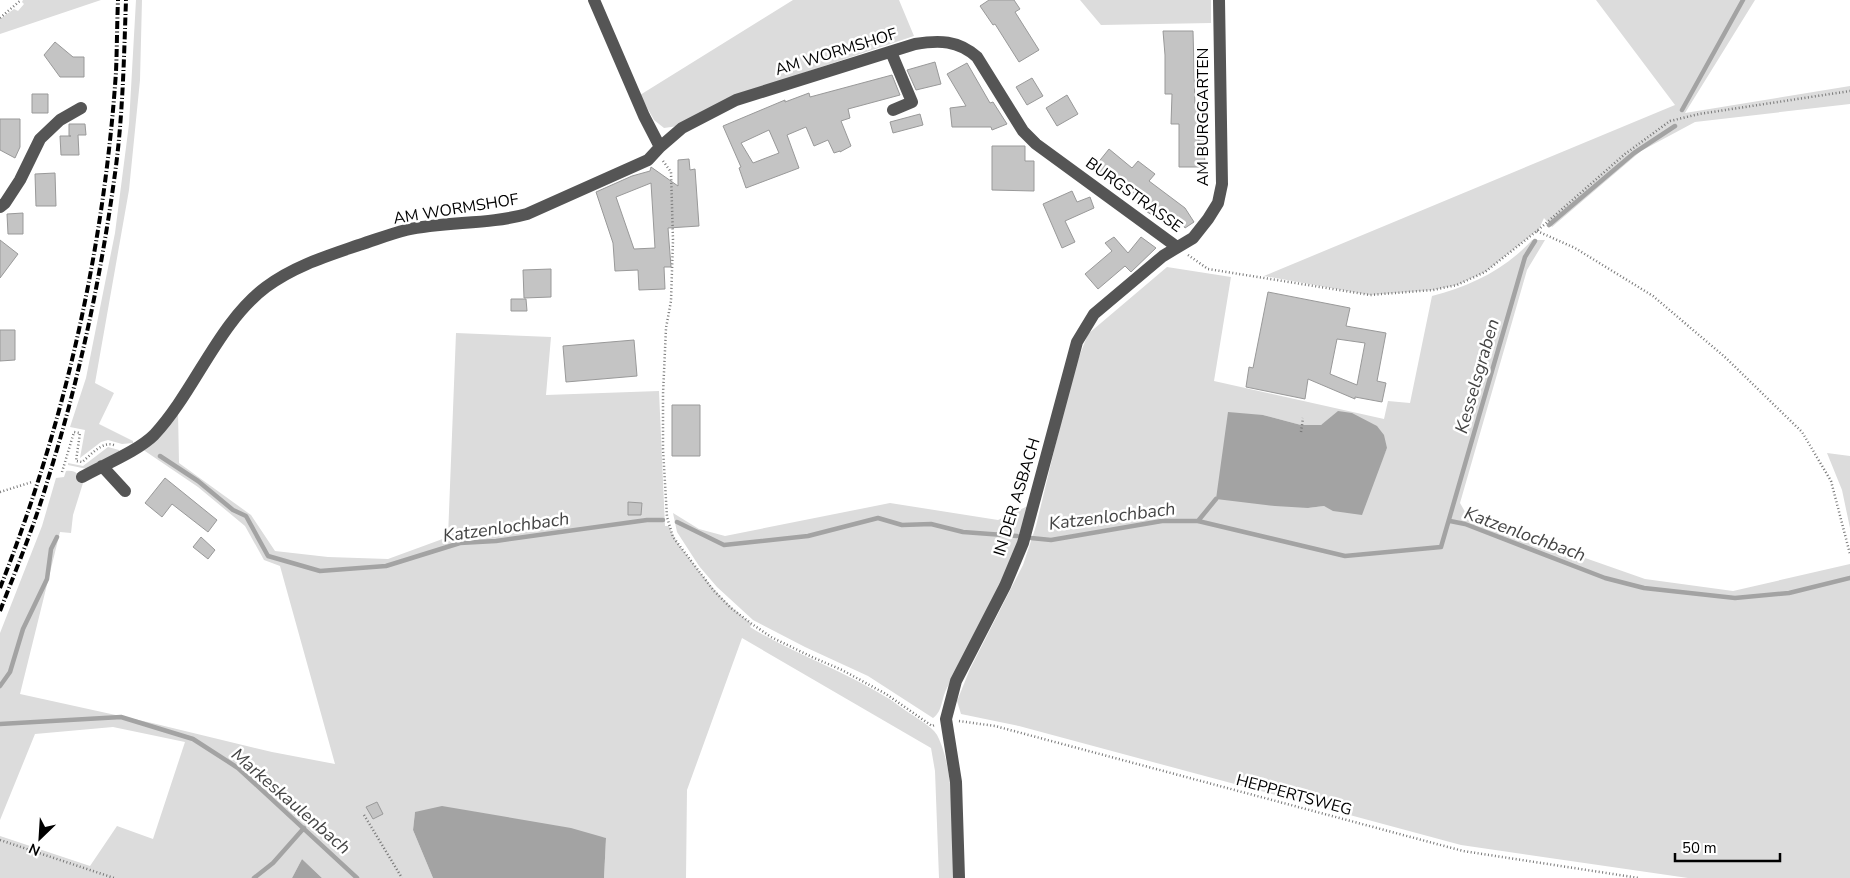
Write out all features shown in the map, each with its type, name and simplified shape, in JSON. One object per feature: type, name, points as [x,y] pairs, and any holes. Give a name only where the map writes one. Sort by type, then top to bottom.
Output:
[{"type":"street","points":[[594,0],[644,116],[660,147]]},
{"type":"street","name":"AM BURGGARTEN","points":[[1177,247],[1193,238],[1208,219],[1218,203],[1222,184],[1219,0]]},
{"type":"street","name":"BURGSTRASSE","points":[[928,42],[940,41],[958,44],[969,49],[977,57],[1023,131],[1036,144],[1177,247]]},
{"type":"street","name":"AM WORMSHOF","points":[[82,477],[138,447],[153,436],[177,405],[246,305],[266,287],[295,269],[324,257],[406,230],[507,219],[527,214],[648,160],[682,128],[736,100],[928,42]]},
{"type":"street","points":[[891,52],[912,102],[893,110]]},
{"type":"street","points":[[0,207],[5,203],[20,180],[40,139],[60,120],[81,108]]},
{"type":"street","name":"IN DER ASBACH","points":[[959,878],[956,782],[946,719],[956,681],[1005,586],[1023,543],[1077,342],[1082,331],[1094,314],[1163,256],[1177,247]]},
{"type":"street","points":[[102,466],[124,491]]},
{"type":"path","points":[[0,18],[21,0]]},
{"type":"path","name":"BURGSTRASSE","points":[[1177,247],[1208,269],[1370,295],[1433,290],[1458,285],[1485,272],[1537,231],[1626,154],[1670,121],[1699,114],[1850,91]]},
{"type":"path","name":"HEPPERTSWEG","points":[[660,147],[662,160],[671,172],[673,232],[671,301],[666,328],[663,394],[663,449],[667,517],[673,537],[714,591],[731,608],[771,637],[812,658],[842,670],[886,694],[932,726],[946,719],[995,726],[1463,851],[1638,878]]},
{"type":"path","points":[[1537,231],[1575,248],[1653,296],[1726,358],[1802,432],[1831,481],[1850,554]]},
{"type":"path","points":[[1301,432],[1303,418]]},
{"type":"path","points":[[62,472],[74,432],[80,433],[76,461],[82,462],[102,445],[109,444],[121,448]]},
{"type":"path","points":[[0,492],[32,482]]},
{"type":"path","points":[[364,815],[402,878]]},
{"type":"path","points":[[0,840],[114,878]]},
{"type":"shaded area","points":[[23,0],[101,0],[0,34],[0,19],[14,9],[18,11],[24,4]]},
{"type":"shaded area","points":[[136,0],[142,0],[140,80],[129,190],[95,383],[114,393],[99,424],[133,441],[133,443],[122,444],[108,440],[101,442],[80,458],[85,430],[70,427],[86,378],[115,233],[129,124]]},
{"type":"shaded area","points":[[793,0],[899,0],[914,36],[740,94],[678,126],[664,128],[654,120],[640,95]]},
{"type":"shaded area","points":[[1080,0],[1211,0],[1211,23],[1101,25]]},
{"type":"shaded area","points":[[1596,0],[1755,0],[1685,113],[1850,86],[1850,104],[1695,122],[1641,151],[1552,227],[1544,218],[1539,229],[1485,272],[1457,285],[1433,290],[1370,295],[1264,276],[1675,105]]},
{"type":"shaded area","points":[[1532,240],[1545,240],[1527,270],[1460,503],[1468,517],[1645,579],[1733,591],[1850,564],[1850,878],[1688,878],[1461,845],[1019,726],[961,714],[957,701],[970,669],[1023,565],[1036,526],[1073,372],[1088,334],[1167,267],[1231,277],[1214,381],[1384,419],[1388,401],[1410,403],[1432,296],[1486,276],[1522,251]],"holes":[[[1263,415],[1301,425],[1321,425],[1331,419],[1387,448],[1377,471],[1327,507],[1308,508]]]},
{"type":"shaded area","points":[[456,333],[551,337],[546,395],[659,391],[665,526],[669,526],[679,545],[713,588],[734,610],[752,624],[750,627],[784,646],[869,687],[893,701],[935,732],[944,753],[951,788],[955,878],[939,878],[935,771],[931,748],[742,638],[687,790],[686,878],[604,878],[606,838],[415,812],[413,830],[433,878],[322,878],[302,859],[292,878],[0,878],[0,836],[90,866],[117,826],[153,839],[185,742],[113,727],[35,734],[0,820],[0,633],[42,526],[56,478],[64,477],[66,471],[72,471],[78,475],[83,483],[73,515],[71,533],[60,532],[20,694],[272,752],[335,764],[280,566],[264,560],[245,526],[198,487],[142,449],[178,412],[179,463],[251,515],[275,551],[328,557],[388,559],[448,537]]},
{"type":"shaded area","points":[[1338,411],[1352,413],[1377,426],[1384,435],[1387,448],[1362,515],[1333,511],[1324,506],[1308,508],[1275,506],[1216,499],[1228,412],[1263,415],[1301,425],[1321,425]]},
{"type":"shaded area","points":[[108,447],[119,450],[119,452],[87,469],[68,465],[68,463],[83,466]]},
{"type":"shaded area","points":[[1827,453],[1850,456],[1850,528],[1842,490]]},
{"type":"shaded area","points":[[890,503],[998,520],[1030,505],[1024,529],[1005,576],[945,692],[939,712],[933,718],[868,676],[805,647],[753,620],[717,587],[699,566],[677,532],[673,513],[699,529],[725,536]]},
{"type":"shaded area","points":[[442,806],[571,828],[606,838],[604,878],[433,878],[413,830],[415,812]]},
{"type":"shaded area","points":[[302,859],[322,878],[292,878]]},
{"type":"building","points":[[989,0],[1014,0],[1020,9],[1015,12],[1039,50],[1019,62],[995,24],[993,25],[980,6]]},
{"type":"building","points":[[1163,31],[1193,31],[1195,107],[1200,107],[1199,141],[1204,141],[1205,167],[1179,167],[1179,124],[1171,124],[1172,94],[1165,94]]},
{"type":"building","points":[[55,42],[73,57],[84,57],[84,77],[60,77],[44,55]]},
{"type":"building","points":[[935,62],[941,84],[916,90],[907,70]]},
{"type":"building","points":[[967,63],[990,103],[993,102],[1007,124],[992,130],[991,127],[952,127],[950,108],[966,106],[947,74]]},
{"type":"building","points":[[892,75],[900,95],[848,109],[850,118],[841,121],[851,146],[840,152],[834,153],[828,140],[814,146],[806,127],[787,135],[799,168],[746,188],[739,168],[741,167],[723,126],[785,100],[785,102],[809,93],[810,97]],"holes":[[[769,130],[779,153],[753,163],[741,143]]]},
{"type":"building","points":[[1032,78],[1043,96],[1027,105],[1016,87]]},
{"type":"building","points":[[32,94],[48,94],[48,113],[32,113]]},
{"type":"building","points":[[1067,95],[1078,114],[1057,126],[1046,108]]},
{"type":"building","points":[[920,114],[923,125],[893,133],[890,122]]},
{"type":"building","points":[[0,119],[20,119],[20,147],[15,158],[0,150]]},
{"type":"building","points":[[69,124],[85,124],[86,135],[78,135],[79,155],[61,155],[60,136],[69,136]]},
{"type":"building","points":[[992,146],[1025,146],[1025,161],[1034,161],[1034,191],[992,190]]},
{"type":"building","points":[[1109,149],[1132,168],[1138,161],[1155,174],[1149,181],[1185,208],[1194,222],[1185,228],[1178,217],[1170,228],[1146,211],[1149,208],[1111,178],[1109,181],[1093,169]]},
{"type":"building","points":[[689,159],[690,170],[695,169],[699,226],[668,228],[671,267],[664,267],[665,289],[639,290],[638,270],[615,271],[613,243],[596,192],[632,176],[650,171],[651,167],[678,186],[678,160]],"holes":[[[651,183],[655,248],[634,249],[616,197]]]},
{"type":"building","points":[[55,173],[56,206],[36,206],[35,174]]},
{"type":"building","points":[[1072,191],[1077,202],[1090,197],[1094,208],[1065,221],[1075,242],[1062,248],[1043,204]]},
{"type":"building","points":[[23,213],[23,234],[8,234],[7,214]]},
{"type":"building","points":[[1114,237],[1128,253],[1141,237],[1156,248],[1131,272],[1125,266],[1098,289],[1085,274],[1112,251],[1105,243]]},
{"type":"building","points":[[0,240],[18,254],[0,278]]},
{"type":"building","points":[[551,269],[551,297],[524,298],[523,270]]},
{"type":"building","points":[[1268,292],[1350,308],[1346,326],[1386,333],[1377,381],[1386,383],[1382,402],[1355,397],[1355,399],[1308,379],[1305,399],[1246,387],[1249,367],[1253,368]],"holes":[[[1337,339],[1365,343],[1357,385],[1330,374]]]},
{"type":"building","points":[[511,299],[526,299],[527,311],[511,311]]},
{"type":"building","points":[[0,330],[15,330],[15,360],[0,361]]},
{"type":"building","points":[[634,340],[637,376],[566,382],[563,346]]},
{"type":"building","points":[[672,405],[700,405],[700,456],[672,456]]},
{"type":"building","points":[[165,478],[217,520],[208,532],[172,504],[162,517],[145,503]]},
{"type":"building","points":[[628,502],[642,503],[641,515],[628,515]]},
{"type":"building","points":[[201,537],[215,550],[208,559],[193,547]]},
{"type":"building","points":[[377,802],[383,814],[373,819],[366,807]]},
{"type":"waterway","name":"Kesselsgraben","points":[[1682,110],[1743,0]]},
{"type":"waterway","name":"Kesselsgraben","points":[[1549,225],[1634,153],[1675,126]]},
{"type":"waterway","name":"Katzenlochbach","points":[[1031,538],[1051,540],[1162,521],[1198,521],[1345,556],[1441,547],[1525,257],[1535,241]]},
{"type":"waterway","name":"Katzenlochbach","points":[[160,456],[198,481],[233,510],[246,516],[268,556],[320,571],[386,566],[460,543],[496,541],[647,520],[663,520]]},
{"type":"waterway","points":[[1198,521],[1216,499]]},
{"type":"waterway","name":"Katzenlochbach","points":[[677,522],[724,545],[808,536],[878,518],[902,525],[931,524],[963,532],[1017,536]]},
{"type":"waterway","name":"Katzenlochbach","points":[[1450,521],[1465,524],[1605,578],[1644,588],[1735,598],[1789,593],[1850,578]]},
{"type":"waterway","name":"Katzenlochbach","points":[[0,686],[10,672],[23,629],[47,579],[51,549],[57,537]]},
{"type":"waterway","name":"Markeskaulenbach","points":[[0,724],[121,717],[193,739],[238,768],[357,878]]},
{"type":"waterway","points":[[254,878],[273,863],[304,828]]},
{"type":"railway","points":[[0,588],[44,463],[78,334],[91,270],[110,138],[116,72],[118,0]]},
{"type":"railway","points":[[0,611],[43,496],[60,441],[89,324],[116,166],[122,104],[126,0]]}]
